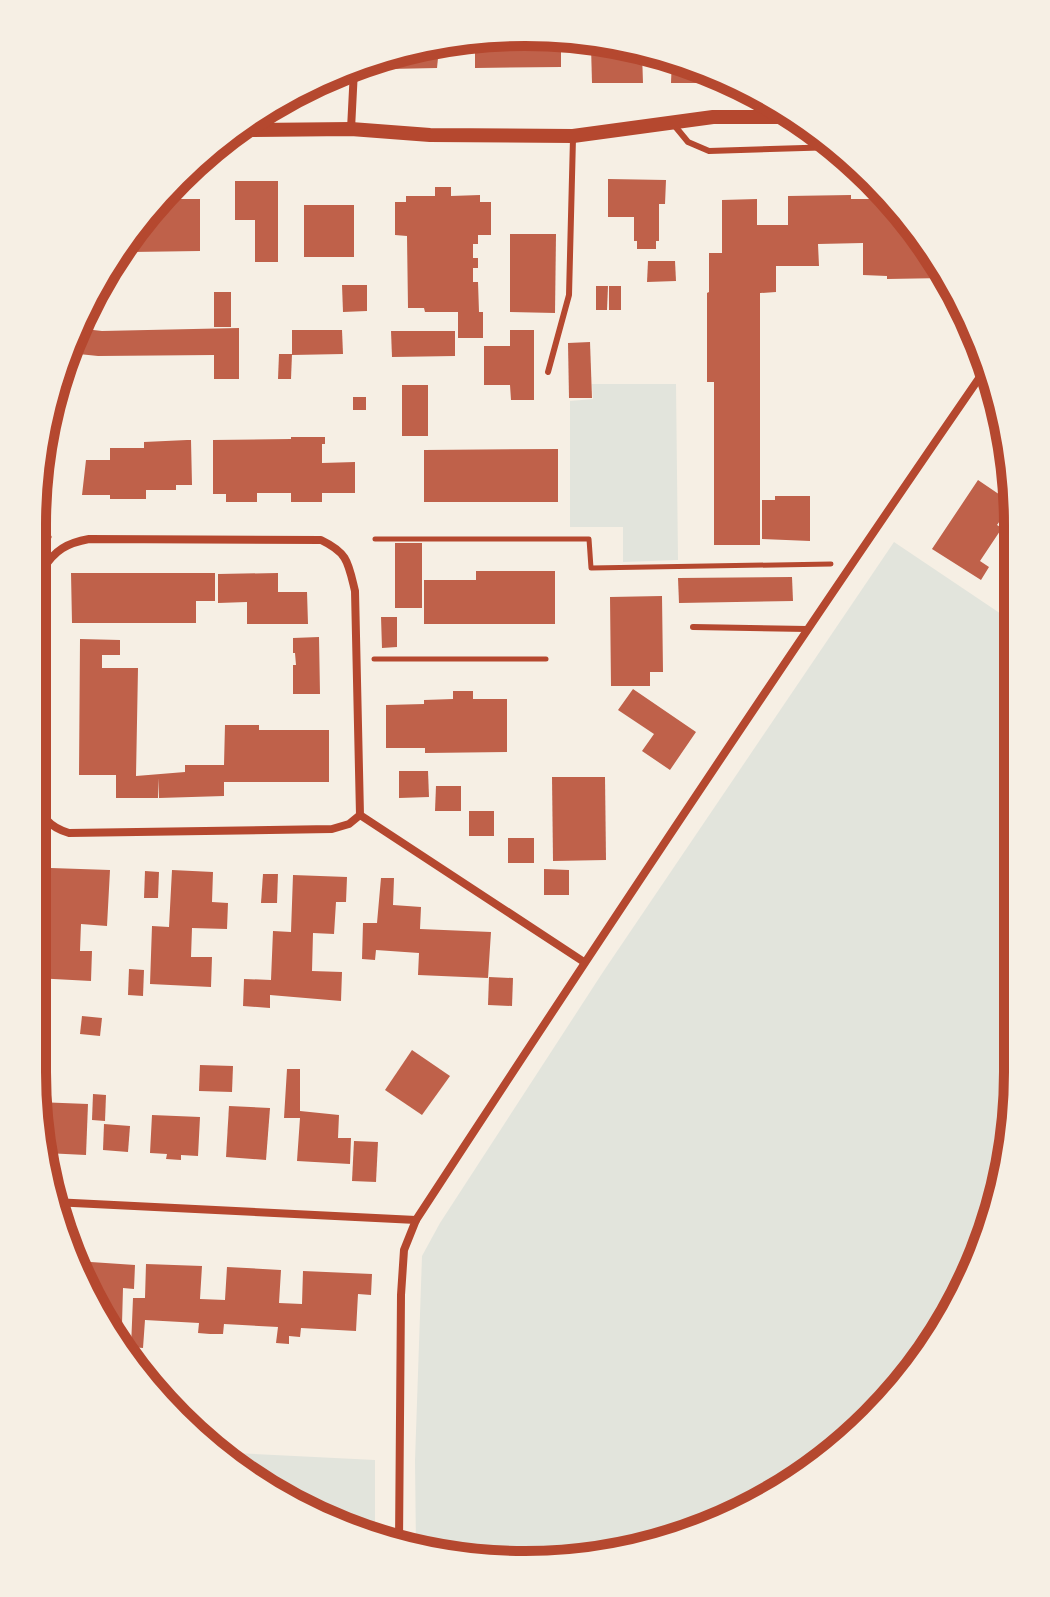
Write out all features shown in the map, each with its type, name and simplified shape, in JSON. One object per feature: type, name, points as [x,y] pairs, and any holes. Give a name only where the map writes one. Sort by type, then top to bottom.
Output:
[{"type":"street","points":[[351,129],[354,78]]},
{"type":"street","points":[[255,130],[351,129],[430,135],[573,136],[713,117],[775,117]]},
{"type":"street","points":[[399,1534],[401,1295],[404,1250],[416,1220],[584,962],[981,376]]},
{"type":"street","points":[[46,564],[62,547],[89,539],[321,540],[341,550],[349,564],[355,591],[360,815]]},
{"type":"street","points":[[360,815],[584,962]]},
{"type":"street","points":[[46,820],[56,829],[69,833],[332,829],[349,824],[360,815]]},
{"type":"street","points":[[64,1203],[416,1220]]},
{"type":"lane","points":[[672,122],[688,142],[709,151],[820,148]]},
{"type":"lane","points":[[548,372],[569,295],[573,136]]},
{"type":"lane","points":[[693,627],[807,629]]},
{"type":"path","points":[[375,539],[589,539],[591,568],[851,564]]},
{"type":"path","points":[[357,659],[546,659]]},
{"type":"shaded area","points":[[592,384],[676,384],[678,560],[623,562],[623,527],[570,527],[570,401],[593,399]]},
{"type":"shaded area","points":[[894,542],[1004,616],[1003,1103],[995,1165],[979,1226],[940,1312],[905,1364],[841,1432],[764,1487],[708,1515],[649,1535],[556,1550],[494,1550],[416,1538],[415,1461],[422,1256],[440,1223],[603,972]]},
{"type":"shaded area","points":[[234,1453],[375,1460],[375,1527],[313,1502]]},
{"type":"building","points":[[525,46],[581,49],[561,51],[561,67],[475,68],[475,49]]},
{"type":"building","points":[[591,51],[642,60],[643,83],[592,83]]},
{"type":"building","points":[[438,54],[437,68],[389,69],[389,66]]},
{"type":"building","points":[[672,69],[702,80],[702,83],[671,83]]},
{"type":"building","points":[[608,179],[666,180],[665,204],[659,204],[659,241],[656,241],[656,249],[637,249],[634,217],[608,217]]},
{"type":"building","points":[[235,181],[278,181],[278,262],[255,262],[255,220],[235,220]]},
{"type":"building","points":[[435,187],[451,187],[451,196],[480,195],[480,202],[491,202],[491,235],[478,235],[478,244],[473,244],[473,258],[478,258],[478,268],[473,268],[473,282],[478,282],[483,338],[458,338],[458,312],[425,312],[424,308],[408,308],[407,236],[395,235],[395,202],[406,202],[406,196],[435,196]]},
{"type":"building","points":[[851,195],[851,199],[876,199],[905,233],[935,278],[887,279],[887,276],[863,275],[863,243],[818,244],[819,266],[776,266],[776,292],[760,293],[760,545],[714,545],[714,382],[707,382],[709,253],[722,253],[722,200],[757,199],[757,225],[788,225],[788,196]]},
{"type":"building","points":[[174,199],[200,199],[200,251],[132,252]]},
{"type":"building","points":[[304,205],[354,205],[354,257],[304,257]]},
{"type":"building","points":[[510,234],[556,234],[555,313],[510,312]]},
{"type":"building","points":[[648,261],[675,261],[676,281],[647,282]]},
{"type":"building","points":[[342,285],[367,285],[367,311],[343,312]]},
{"type":"building","points":[[596,286],[608,286],[607,310],[596,310]]},
{"type":"building","points":[[609,286],[621,286],[621,310],[609,310]]},
{"type":"building","points":[[214,292],[231,292],[231,327],[214,327]]},
{"type":"building","points":[[239,328],[239,379],[214,379],[214,355],[77,354],[88,329]]},
{"type":"building","points":[[292,330],[342,330],[343,354],[292,355]]},
{"type":"building","points":[[510,330],[534,330],[534,400],[511,400],[510,385],[484,385],[484,346],[510,346]]},
{"type":"building","points":[[391,331],[455,331],[455,356],[392,357]]},
{"type":"building","points":[[590,342],[592,398],[569,398],[568,343]]},
{"type":"building","points":[[279,354],[292,354],[291,379],[278,379]]},
{"type":"building","points":[[402,385],[428,385],[428,436],[402,436]]},
{"type":"building","points":[[353,397],[366,397],[366,410],[353,410]]},
{"type":"building","points":[[325,437],[322,463],[355,462],[355,493],[322,493],[322,502],[291,502],[291,493],[257,493],[257,502],[226,502],[226,494],[213,494],[213,440]]},
{"type":"building","points":[[191,440],[192,485],[176,485],[176,490],[146,490],[146,499],[82,495],[86,460],[110,460],[110,448],[144,448],[144,442]]},
{"type":"building","points":[[558,449],[558,502],[424,502],[424,450]]},
{"type":"building","points":[[978,480],[1003,497],[1004,515],[997,525],[1002,528],[980,561],[989,567],[981,580],[932,549]]},
{"type":"building","points":[[775,496],[810,496],[810,541],[762,539],[762,500],[775,500]]},
{"type":"building","points":[[395,543],[422,543],[422,608],[395,608]]},
{"type":"building","points":[[476,571],[555,571],[555,624],[424,624],[424,580],[476,580]]},
{"type":"building","points":[[71,573],[215,573],[215,601],[196,601],[196,623],[72,623]]},
{"type":"building","points":[[278,573],[278,592],[307,592],[308,624],[247,624],[247,602],[218,603],[218,574]]},
{"type":"building","points":[[792,577],[793,601],[679,603],[678,578]]},
{"type":"building","points":[[662,596],[663,672],[650,672],[650,686],[611,686],[610,597]]},
{"type":"building","points":[[381,617],[397,617],[397,647],[382,648]]},
{"type":"building","points":[[319,637],[320,694],[293,694],[293,665],[296,665],[293,638]]},
{"type":"building","points":[[80,639],[120,640],[120,655],[102,655],[102,668],[138,668],[136,776],[185,772],[185,765],[224,765],[225,725],[259,725],[259,730],[329,730],[329,782],[224,782],[224,796],[159,798],[158,778],[158,798],[116,798],[116,775],[79,775]]},
{"type":"building","points":[[633,689],[696,732],[670,770],[642,751],[654,734],[618,710]]},
{"type":"building","points":[[453,691],[473,691],[473,699],[507,699],[507,752],[425,753],[425,748],[386,748],[386,705],[453,699]]},
{"type":"building","points":[[399,771],[428,771],[429,797],[399,798]]},
{"type":"building","points":[[552,777],[605,777],[606,860],[553,861]]},
{"type":"building","points":[[436,786],[461,786],[461,811],[435,811]]},
{"type":"building","points":[[469,811],[494,811],[494,836],[469,836]]},
{"type":"building","points":[[508,838],[534,838],[534,863],[508,863]]},
{"type":"building","points":[[51,868],[110,870],[107,926],[81,924],[80,951],[92,951],[91,981],[46,979]]},
{"type":"building","points":[[544,869],[569,870],[569,895],[544,895]]},
{"type":"building","points":[[172,870],[213,872],[212,902],[228,903],[227,929],[192,928],[191,957],[212,957],[211,987],[150,984],[152,926],[169,927]]},
{"type":"building","points":[[145,871],[159,872],[158,898],[144,898]]},
{"type":"building","points":[[263,874],[278,874],[277,903],[261,903]]},
{"type":"building","points":[[293,875],[347,877],[346,902],[336,902],[334,934],[313,933],[312,971],[342,972],[341,1001],[270,995],[270,1008],[243,1006],[244,979],[271,980],[273,931],[291,932]]},
{"type":"building","points":[[381,878],[394,878],[393,905],[421,907],[420,929],[491,932],[488,978],[418,975],[419,953],[376,950],[375,960],[362,959],[363,923],[377,923]]},
{"type":"building","points":[[129,969],[144,970],[143,996],[128,995]]},
{"type":"building","points":[[489,977],[513,978],[512,1006],[488,1005]]},
{"type":"building","points":[[82,1016],[102,1018],[100,1036],[80,1034]]},
{"type":"building","points":[[412,1050],[450,1076],[422,1115],[385,1090]]},
{"type":"building","points":[[200,1065],[233,1066],[232,1092],[199,1091]]},
{"type":"building","points":[[287,1069],[300,1069],[300,1111],[339,1115],[338,1138],[351,1138],[350,1164],[297,1161],[300,1118],[284,1118]]},
{"type":"building","points":[[93,1094],[106,1095],[105,1121],[92,1120]]},
{"type":"building","points":[[47,1102],[88,1104],[86,1155],[53,1153]]},
{"type":"building","points":[[229,1106],[270,1108],[266,1160],[226,1157]]},
{"type":"building","points":[[152,1115],[200,1117],[198,1156],[181,1155],[181,1160],[166,1159],[167,1154],[150,1153]]},
{"type":"building","points":[[104,1124],[130,1126],[128,1152],[103,1150]]},
{"type":"building","points":[[354,1141],[378,1142],[376,1182],[352,1181]]},
{"type":"building","points":[[85,1262],[135,1265],[134,1289],[123,1288],[122,1324],[118,1324],[110,1312]]},
{"type":"building","points":[[146,1264],[202,1266],[200,1299],[225,1300],[227,1267],[281,1270],[279,1303],[302,1304],[303,1271],[372,1274],[371,1295],[358,1294],[356,1331],[301,1328],[300,1337],[289,1336],[289,1344],[276,1343],[278,1327],[224,1324],[223,1334],[210,1334],[198,1333],[199,1323],[145,1320],[143,1348],[133,1347],[133,1298],[145,1298]]}]
